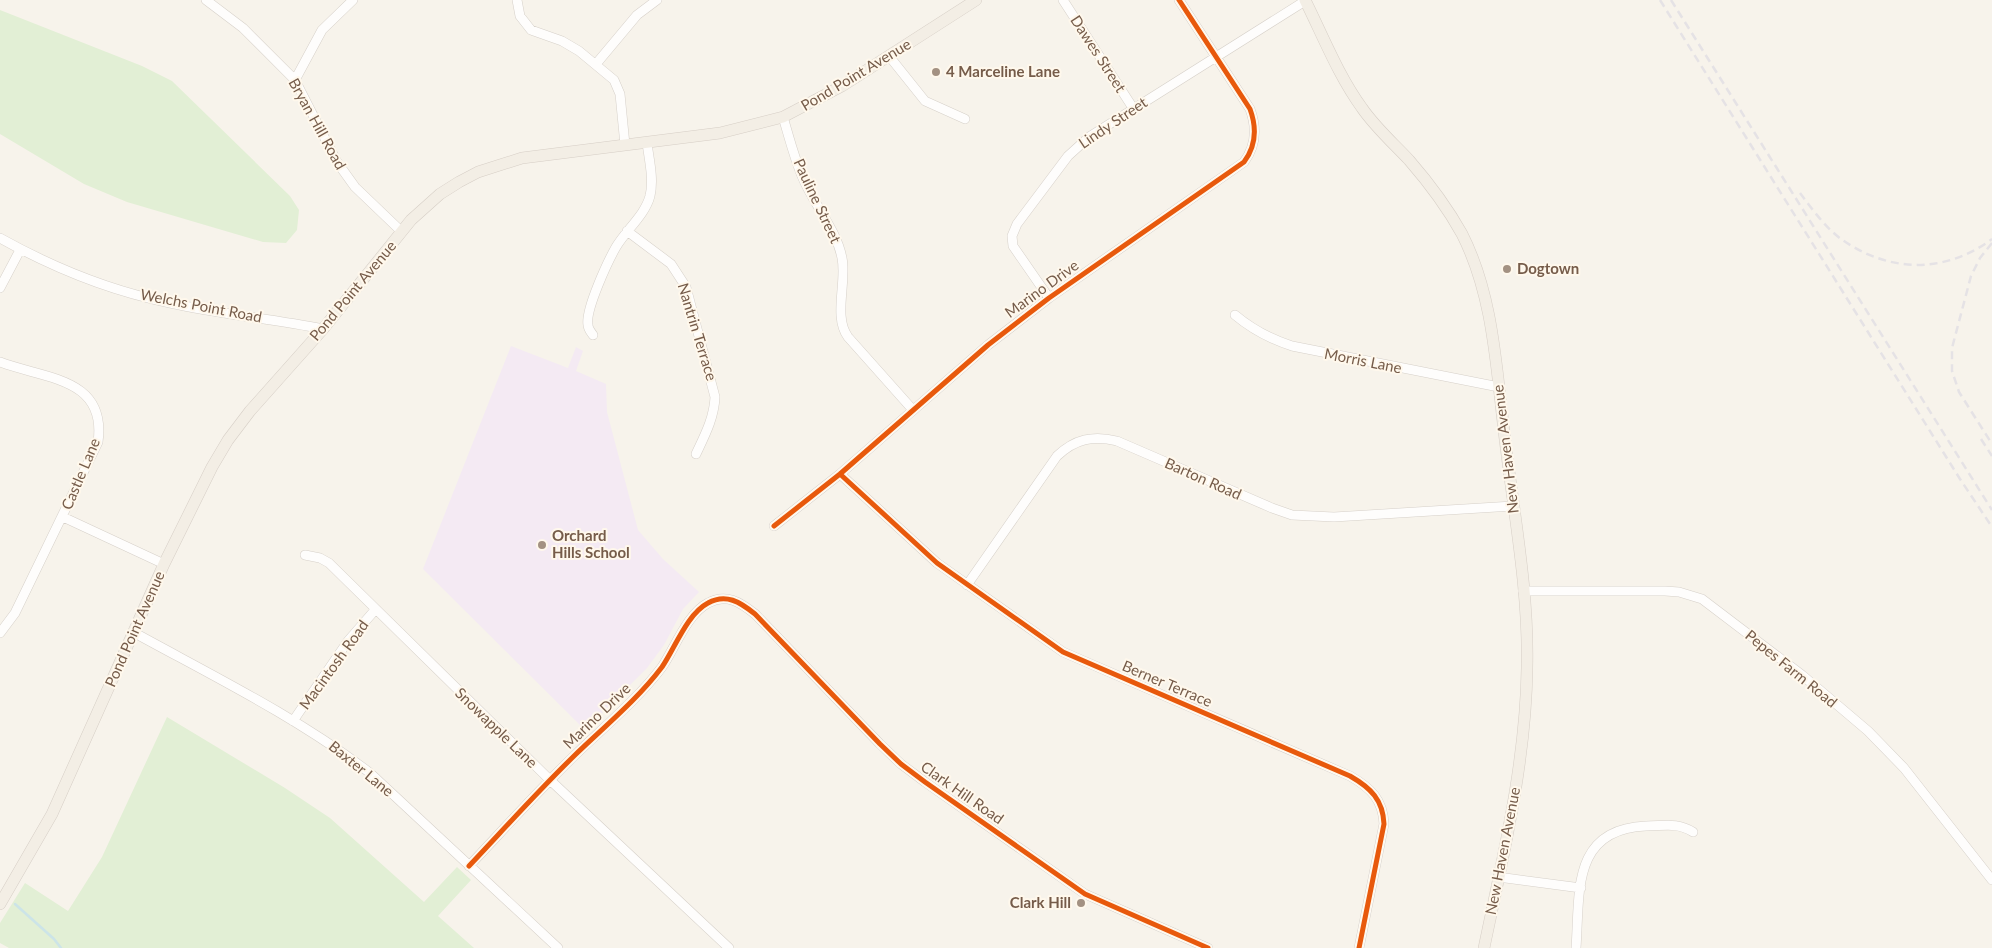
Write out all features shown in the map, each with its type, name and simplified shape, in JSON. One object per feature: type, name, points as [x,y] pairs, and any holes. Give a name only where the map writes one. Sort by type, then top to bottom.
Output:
[{"type":"main road","name":"Pond Point Avenue","points":[[0,904],[52,814],[164,564],[200,489],[228,440],[250,411],[323,329],[411,220],[440,194],[478,172],[522,158],[720,133],[783,117],[822,98],[976,0]]},
{"type":"main road","name":"New Haven Avenue","points":[[1305,0],[1348,86],[1361,107],[1428,183],[1442,201],[1462,235],[1477,269],[1491,327],[1527,629],[1526,695],[1516,785],[1484,948]]},
{"type":"street","name":"Bryan Hill Road","points":[[206,0],[243,28],[295,80],[337,162],[355,187],[402,232]]},
{"type":"street","points":[[295,80],[322,30],[353,0]]},
{"type":"street","points":[[517,0],[520,16],[531,30],[562,41],[579,51],[610,76],[619,89],[625,145]]},
{"type":"street","points":[[596,64],[637,15],[657,0]]},
{"type":"street","name":"Dawes Street","points":[[1063,0],[1133,108]]},
{"type":"street","name":"Marino Drive","points":[[774,526],[840,474],[988,344],[1049,298],[1234,171],[1248,157],[1255,136],[1253,118],[1246,101],[1179,0]]},
{"type":"street","name":"Lindy Street","points":[[1049,298],[1016,250],[1012,240],[1012,232],[1075,148],[1133,108],[1216,58],[1305,0]]},
{"type":"street","points":[[889,56],[926,101],[965,118]]},
{"type":"street","name":"Pauline Street","points":[[783,117],[802,176],[838,245],[842,258],[844,271],[841,319],[843,330],[912,410]]},
{"type":"street","points":[[593,335],[587,321],[594,297],[616,247],[650,197],[651,176],[647,143]]},
{"type":"street","name":"Nantrin Terrace","points":[[627,231],[671,264],[686,287],[715,397],[709,428],[696,454]]},
{"type":"street","name":"Welchs Point Road","points":[[0,238],[20,250],[64,269],[105,285],[155,300],[323,329]]},
{"type":"street","points":[[0,288],[20,250]]},
{"type":"street","name":"Morris Lane","points":[[1235,315],[1250,328],[1272,340],[1292,346],[1499,387]]},
{"type":"street","name":"Castle Lane","points":[[0,362],[78,388],[90,400],[99,422],[98,442],[63,517],[15,613],[0,633]]},
{"type":"street","name":"Barton Road","points":[[967,584],[1057,456],[1074,443],[1094,437],[1117,441],[1292,515],[1334,517],[1513,506]]},
{"type":"street","name":"Berner Terrace","points":[[840,474],[937,563],[1063,652],[1350,776],[1368,787],[1381,804],[1384,824],[1358,948]]},
{"type":"street","points":[[63,517],[164,564]]},
{"type":"street","name":"Snowapple Lane","points":[[305,555],[320,558],[329,563],[550,780],[729,948]]},
{"type":"street","name":"Pepes Farm Road","points":[[1523,591],[1666,591],[1680,592],[1702,599],[1802,675],[1881,743],[1904,768],[1992,880]]},
{"type":"street","name":"Marino Drive","points":[[470,866],[550,780],[655,674],[698,610],[714,599],[724,598],[741,602]]},
{"type":"street","name":"Clark Hill Road","points":[[741,602],[755,614],[880,744],[901,764],[925,782],[1084,894],[1208,948]]},
{"type":"street","name":"Macintosh Road","points":[[293,721],[348,641],[375,610]]},
{"type":"street","name":"Baxter Lane","points":[[133,632],[293,721],[370,773],[558,948]]},
{"type":"street","points":[[1576,948],[1581,888],[1586,860],[1595,847],[1608,836],[1628,828],[1682,825],[1693,832]]},
{"type":"street","points":[[1498,877],[1581,888]]},
{"type":"shaded area","name":"Orchard Hills School","points":[[511,346],[568,368],[576,347],[583,351],[576,371],[606,384],[607,412],[638,530],[663,559],[699,592],[683,609],[664,645],[647,668],[585,730],[423,569]]},
{"type":"green space","points":[[0,10],[142,66],[172,81],[290,196],[299,210],[297,230],[286,243],[263,242],[127,202],[84,184],[0,134]]},
{"type":"green space","points":[[167,717],[285,788],[330,818],[424,902],[457,867],[471,880],[438,916],[474,948],[9,948],[0,943],[0,923],[25,883],[68,911],[102,857]]},
{"type":"waterway","points":[[15,904],[54,939],[61,948]]},
{"type":"railway","points":[[1660,0],[1992,527]]},
{"type":"railway","points":[[1671,0],[1992,510]]},
{"type":"railway","points":[[1800,193],[1824,223],[1841,239],[1859,250],[1897,263],[1917,265],[1955,259],[1992,239]]},
{"type":"railway","points":[[1992,243],[1980,258],[1971,276],[1952,348],[1952,371],[1959,392],[1992,444]]},
{"type":"railway","points":[[1981,439],[1992,456]]},
{"type":"cycle path","points":[[774,526],[840,474],[988,345],[1049,298],[1244,162],[1251,150],[1254,137],[1254,123],[1250,109],[1179,0]]},
{"type":"cycle path","points":[[840,474],[937,563],[1063,652],[1350,776],[1370,790],[1381,808],[1384,824],[1359,948]]},
{"type":"cycle path","points":[[469,866],[534,796],[653,679],[694,615],[708,603],[727,599],[733,600],[755,614],[880,744],[901,764],[925,782],[1085,894],[1208,948]]},
{"type":"place","name":"4 Marceline Lane","points":[[936,72]]},
{"type":"place","name":"Dogtown","points":[[1507,269]]},
{"type":"place","name":"Orchard Hills School","points":[[542,545]]},
{"type":"place","name":"Clark Hill","points":[[1081,903]]}]
